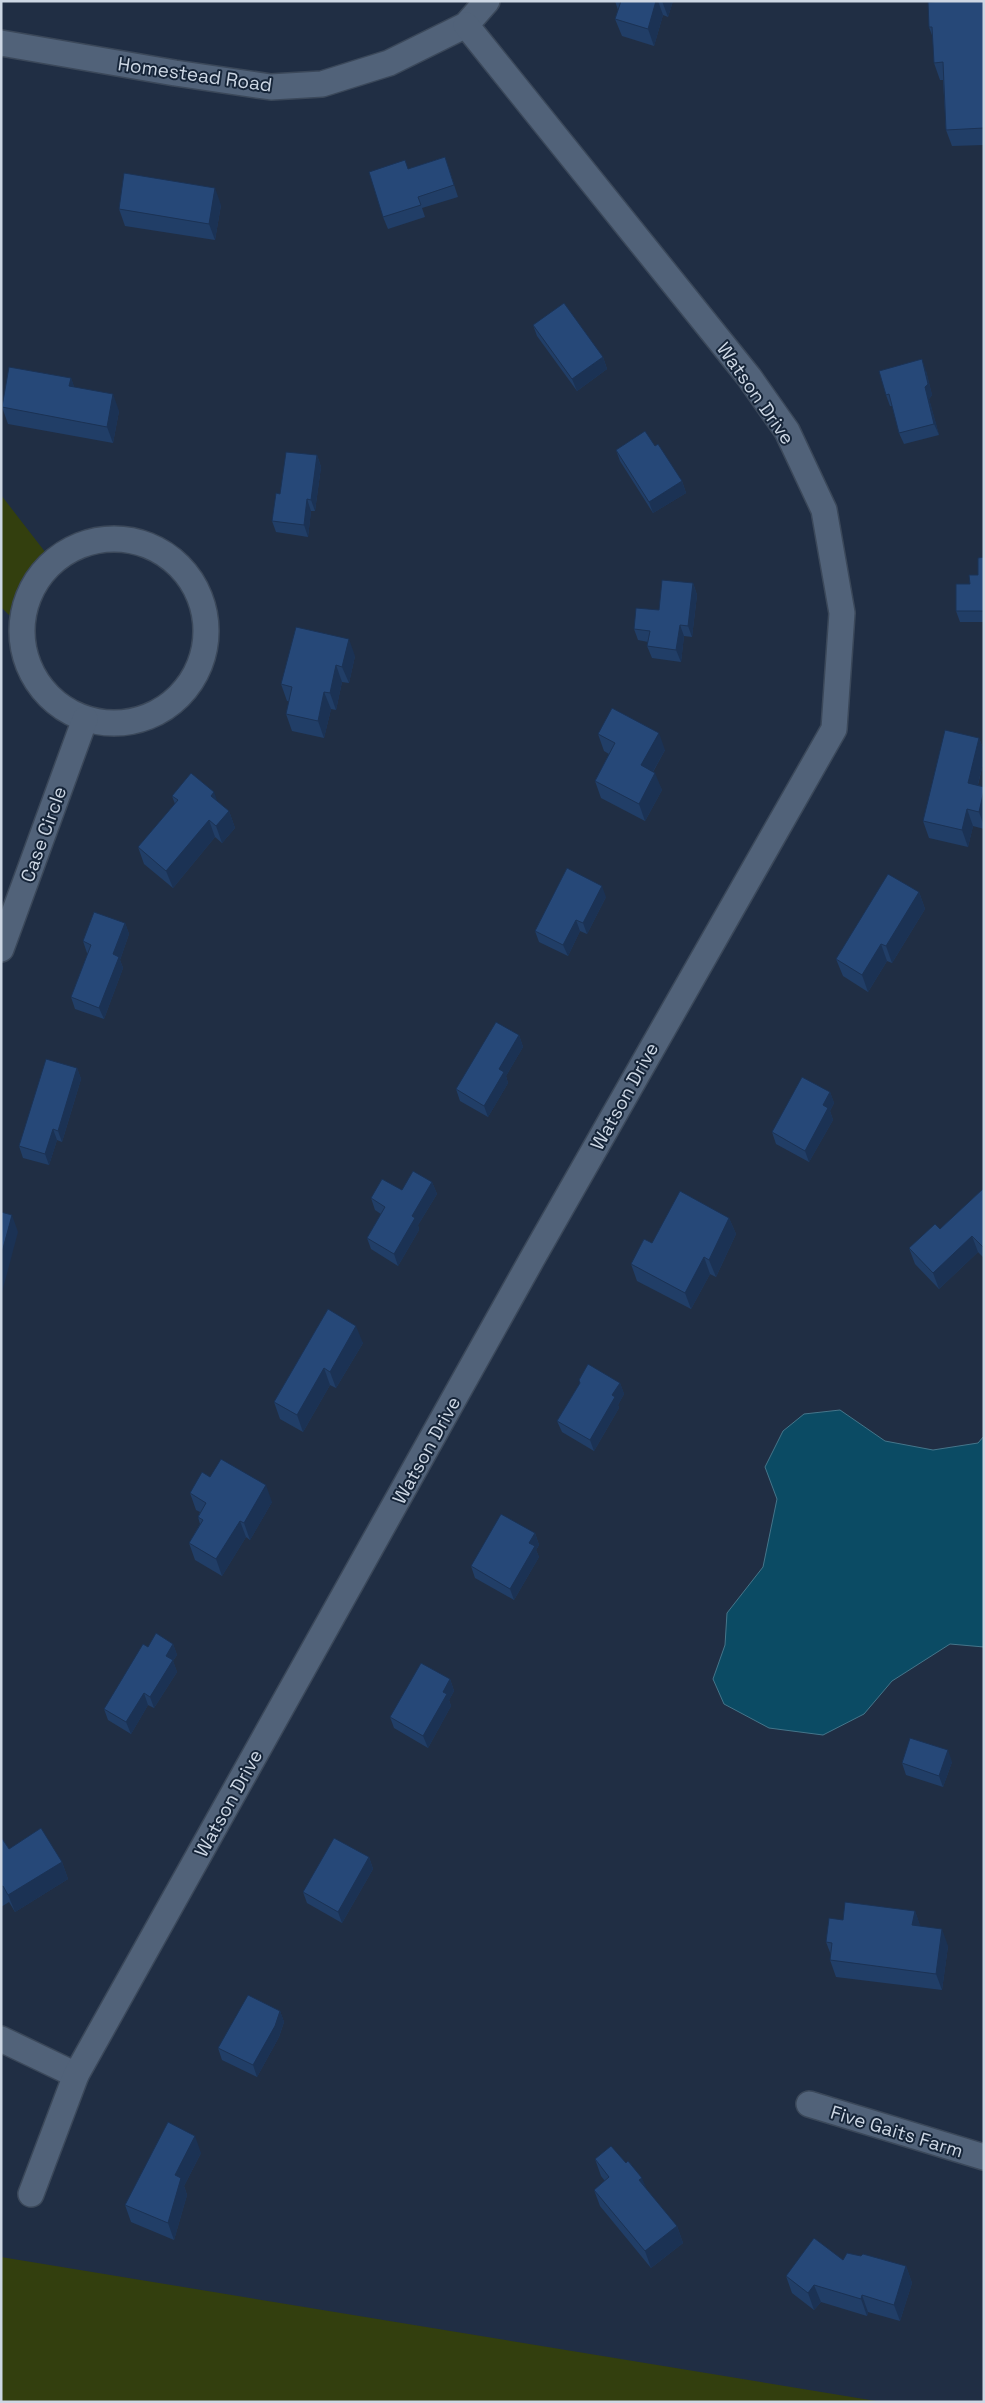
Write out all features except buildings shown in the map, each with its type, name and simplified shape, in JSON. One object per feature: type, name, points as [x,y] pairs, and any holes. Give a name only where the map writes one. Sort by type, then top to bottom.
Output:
[{"type":"street","name":"Homestead Road","points":[[1,43],[175,73],[271,86],[322,84],[389,63],[466,25],[487,1]]},
{"type":"street","name":"Watson Drive","points":[[30,2194],[76,2075],[571,1191],[834,728],[842,613],[824,510],[787,431],[749,377],[466,25]]},
{"type":"street","points":[[120,538],[150,546],[177,562],[196,587],[206,617],[205,648],[194,678],[174,702],[147,718],[116,724],[85,719],[59,706],[39,686],[26,660],[21,632],[25,603],[38,578],[60,555],[89,542],[120,538]]},
{"type":"street","name":"Case Circle","points":[[1,949],[85,719]]},
{"type":"street","points":[[1,2039],[76,2075]]},
{"type":"street","name":"Five Gaits Farm","points":[[809,2104],[984,2157]]},
{"type":"green space","points":[[1,495],[49,557],[21,581],[10,616],[1,607]]},
{"type":"green space","points":[[1,2257],[882,2402],[1,2402]]},
{"type":"water","points":[[840,1410],[885,1441],[933,1450],[978,1443],[984,1436],[984,1647],[950,1644],[892,1681],[864,1714],[823,1735],[769,1728],[724,1704],[713,1679],[725,1645],[727,1613],[763,1567],[777,1499],[765,1467],[783,1431],[804,1414]]}]
